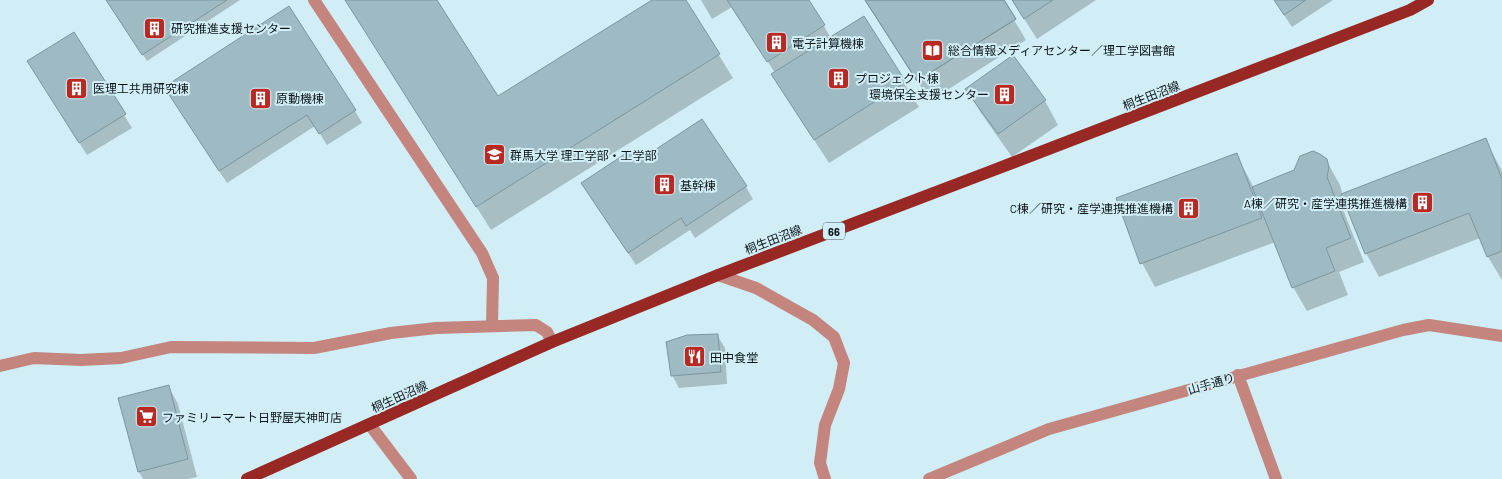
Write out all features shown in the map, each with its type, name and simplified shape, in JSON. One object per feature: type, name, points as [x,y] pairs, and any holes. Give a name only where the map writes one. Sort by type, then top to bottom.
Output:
[{"type":"main road","name":"桐生田沼線","points":[[247,479],[552,342],[718,275],[986,174],[1401,13],[1428,0]]},
{"type":"street","points":[[314,0],[482,253],[493,278],[492,326]]},
{"type":"street","points":[[718,275],[756,288],[812,320],[834,337],[844,363],[839,389],[825,425],[820,463],[825,479]]},
{"type":"street","points":[[0,366],[34,358],[81,360],[121,358],[171,347],[314,348],[392,333],[436,328],[536,325],[546,332],[552,342]]},
{"type":"street","name":"山手通り","points":[[929,479],[1049,429],[1403,330],[1429,325],[1502,336]]},
{"type":"street","points":[[1238,375],[1276,479]]},
{"type":"street","points":[[370,425],[411,479]]},
{"type":"building","name":"研究推進支援センター","points":[[106,0],[227,0],[142,55]]},
{"type":"building","points":[[345,0],[437,0],[498,96],[652,0],[686,0],[720,54],[476,207]]},
{"type":"building","name":"電子計算機棟","points":[[727,0],[809,0],[825,25],[767,62]]},
{"type":"building","name":"総合情報メディアセンター／理工学図書館","points":[[865,0],[1004,0],[1016,19],[917,81]]},
{"type":"building","name":"総合情報メディアセンター／理工学図書館","points":[[865,0],[1004,0],[1016,19],[917,81]]},
{"type":"building","points":[[1012,0],[1053,0],[1024,19]]},
{"type":"building","points":[[1274,0],[1306,0],[1284,15]]},
{"type":"building","name":"原動機棟","points":[[289,6],[356,110],[319,134],[307,115],[219,171],[164,87]]},
{"type":"building","name":"プロジェクト棟","points":[[864,16],[906,82],[814,140],[771,74]]},
{"type":"building","name":"医理工共用研究棟","points":[[74,32],[126,114],[79,143],[27,61]]},
{"type":"building","name":"環境保全支援センター","points":[[1013,55],[1046,100],[998,134],[965,89]]},
{"type":"building","name":"基幹棟","points":[[702,119],[747,186],[686,226],[681,218],[628,253],[581,183],[631,150],[638,161]]},
{"type":"building","name":"A棟／研究・産学連携推進機構","points":[[1486,138],[1502,179],[1502,251],[1487,257],[1469,213],[1365,254],[1341,194]]},
{"type":"building","points":[[1313,151],[1327,159],[1329,167],[1327,177],[1351,238],[1326,248],[1335,271],[1292,288],[1252,187],[1294,170],[1300,156]]},
{"type":"building","name":"C棟／研究・産学連携推進機構","points":[[1237,153],[1262,218],[1140,264],[1116,198]]},
{"type":"building","name":"田中食堂","points":[[718,334],[721,372],[671,376],[666,342],[687,335]]},
{"type":"building","points":[[169,385],[188,459],[138,472],[118,398]]},
{"type":"place","name":"研究推進支援センター","points":[[155,28]]},
{"type":"place","name":"電子計算機棟","points":[[776,43]]},
{"type":"place","name":"総合情報メディアセンター／理工学図書館","points":[[932,50]]},
{"type":"place","name":"プロジェクト棟","points":[[839,78]]},
{"type":"place","name":"医理工共用研究棟","points":[[77,88]]},
{"type":"place","name":"環境保全支援センター","points":[[1005,94]]},
{"type":"place","name":"原動機棟","points":[[260,98]]},
{"type":"place","name":"群馬大学 理工学部・工学部","points":[[494,155]]},
{"type":"place","name":"基幹棟","points":[[664,185]]},
{"type":"place","name":"A棟／研究・産学連携推進機構","points":[[1423,203]]},
{"type":"place","name":"C棟／研究・産学連携推進機構","points":[[1189,208]]},
{"type":"place","name":"田中食堂","points":[[694,357]]},
{"type":"place","name":"ファミリーマート日野屋天神町店","points":[[146,417]]}]
